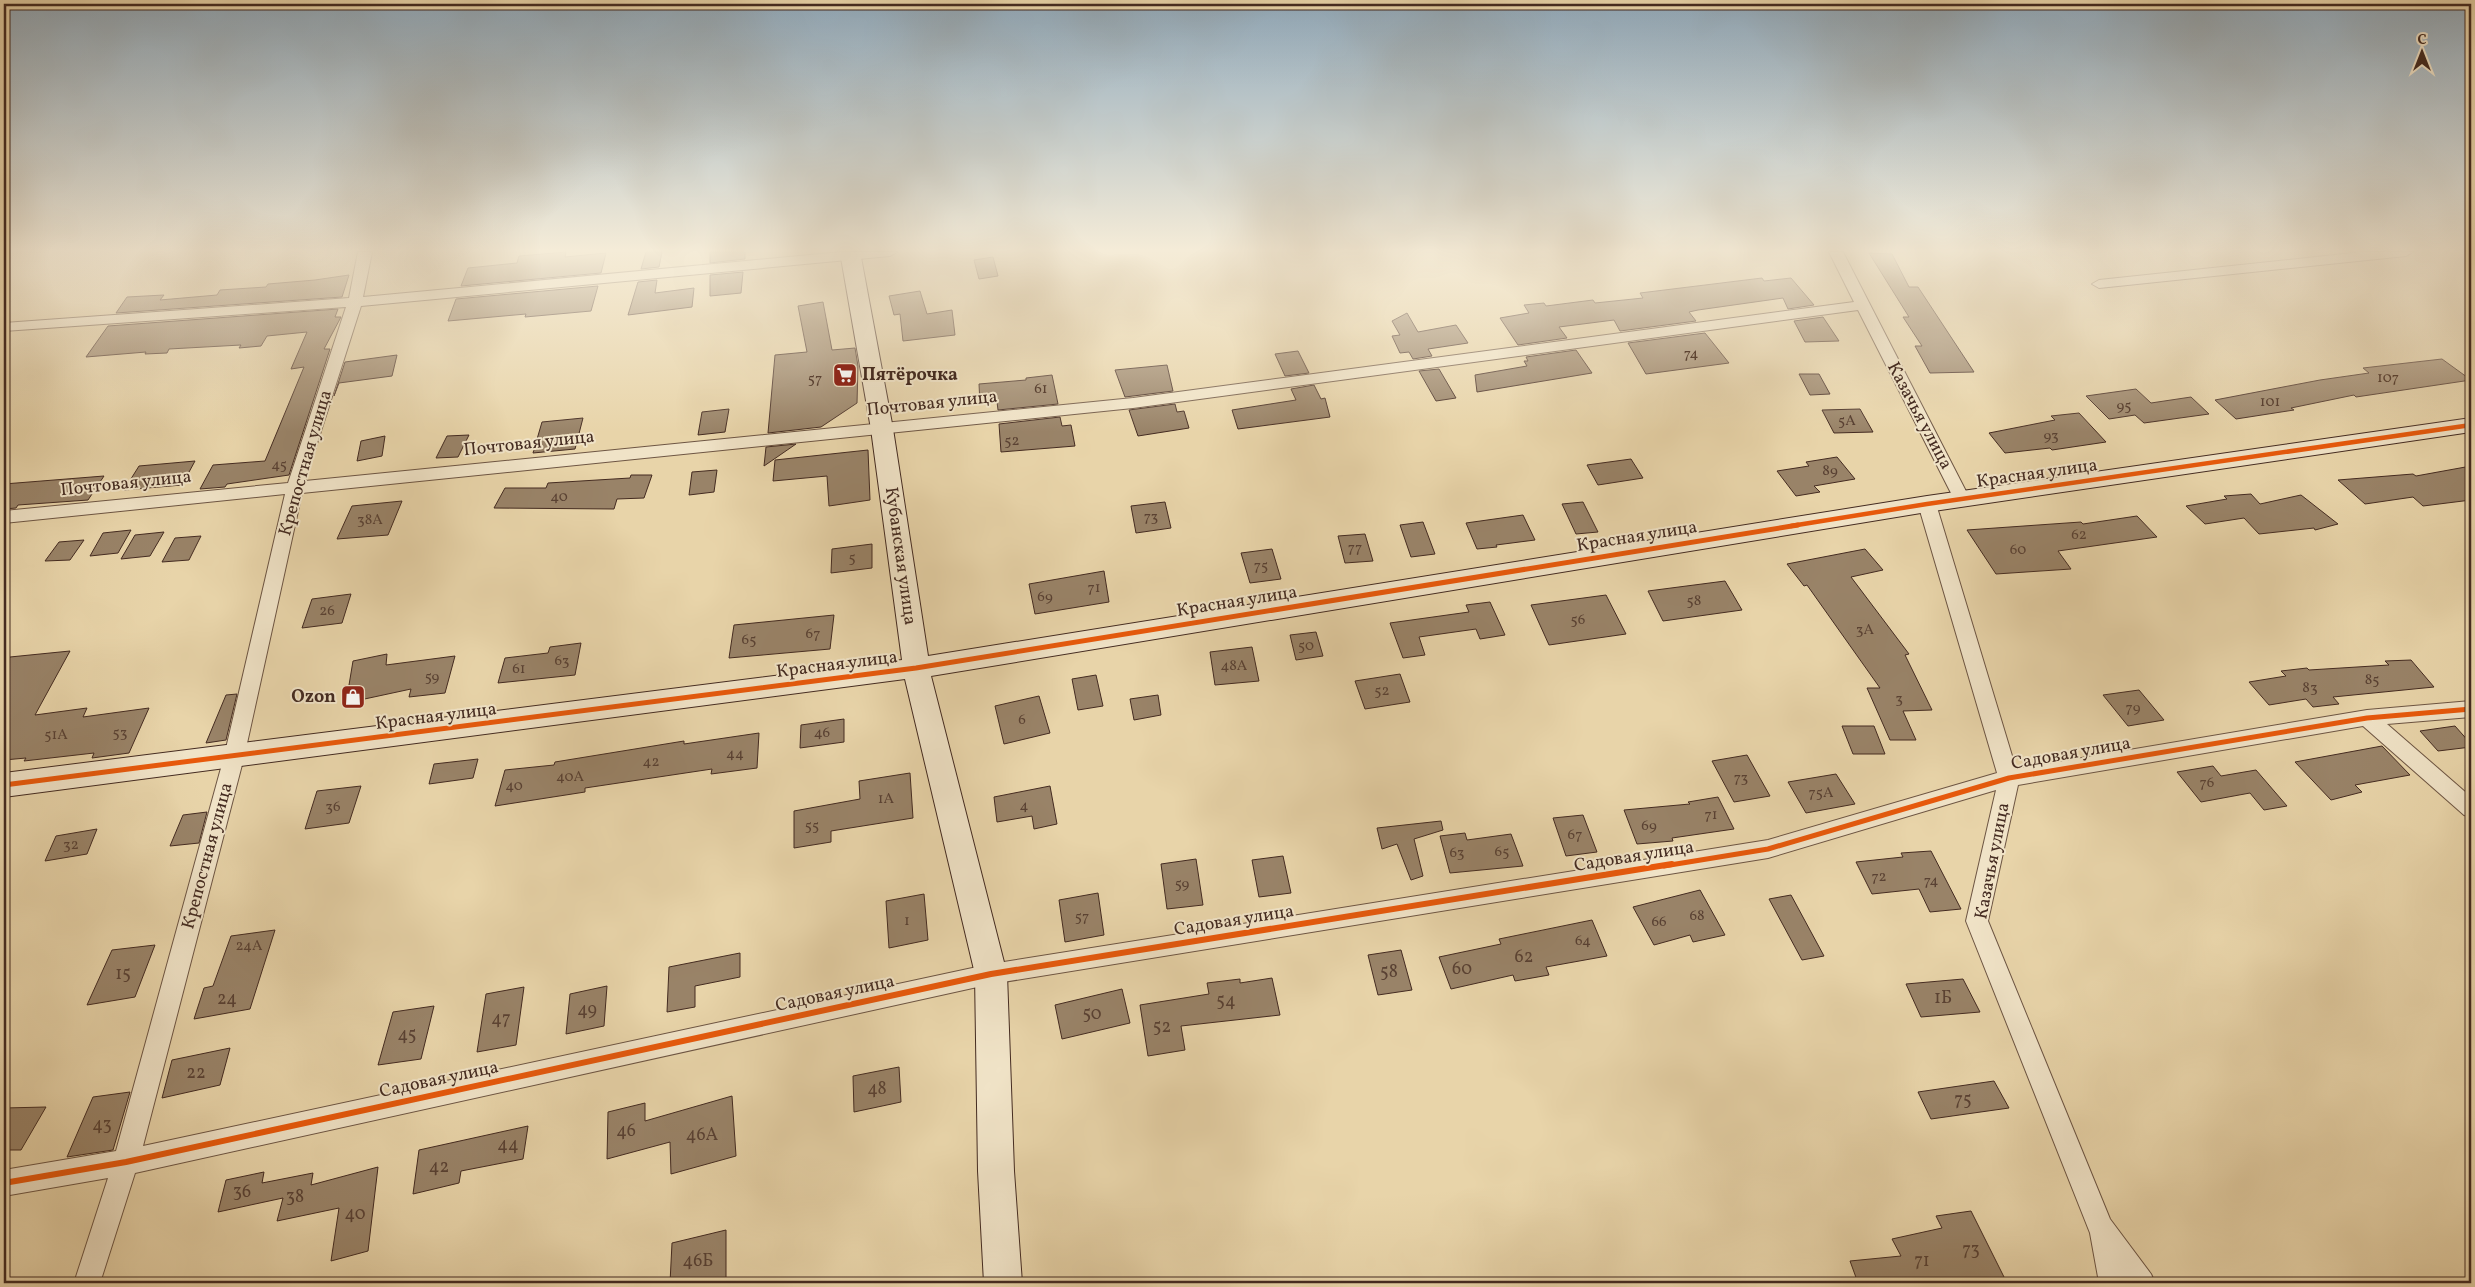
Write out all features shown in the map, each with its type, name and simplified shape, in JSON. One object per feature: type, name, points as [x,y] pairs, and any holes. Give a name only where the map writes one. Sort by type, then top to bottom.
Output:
[{"type":"street","points":[[4,327],[214,312]]},
{"type":"street","name":"Крепостная улица","points":[[87,1283],[126,1162],[234,757],[295,487],[352,312]]},
{"type":"street","name":"Кубанская улица","points":[[861,312],[882,429],[916,668],[990,974],[996,1172],[1003,1283]]},
{"type":"street","name":"Почтовая улица","points":[[4,516],[1134,403],[1809,312]]},
{"type":"street","name":"Казачья улица","points":[[1865,312],[1962,499]]},
{"type":"street","name":"Красная улица","points":[[4,785],[916,668],[1927,504],[2471,425]]},
{"type":"street","name":"Казачья улица","points":[[1927,504],[2009,778],[1977,921],[2102,1228],[2142,1283]]},
{"type":"street","name":"Садовая улица","points":[[4,1183],[126,1162],[990,974],[1768,849],[2009,778],[2367,718],[2471,709]]},
{"type":"street","points":[[2367,718],[2471,809]]},
{"type":"street","points":[[2102,1228],[2112,1281],[2109,1283]]},
{"type":"building","points":[[297,312],[337,312],[335,317],[341,317],[324,349],[330,349],[289,475],[227,484],[225,487],[200,489],[213,465],[265,461],[304,367],[291,369],[307,332],[267,336],[261,346],[239,348],[241,345],[169,349],[167,353],[145,354],[146,352],[86,357],[108,326]]},
{"type":"building","points":[[451,312],[579,312],[525,317],[526,314],[448,321]]},
{"type":"building","points":[[629,312],[652,312],[628,315]]},
{"type":"building","points":[[799,312],[825,312],[832,350],[855,348],[858,366],[857,403],[821,427],[768,433],[775,355],[807,352]]},
{"type":"building","points":[[893,312],[926,312],[927,314],[952,312],[955,335],[903,341],[900,314],[894,315]]},
{"type":"building","points":[[1689,312],[1696,321],[1620,331],[1614,320],[1559,327],[1567,338],[1518,345],[1500,318],[1529,313]]},
{"type":"building","points":[[1906,312],[1935,312],[1974,372],[1930,373],[1915,346],[1922,346],[1903,317],[1909,317]]},
{"type":"building","points":[[1407,313],[1418,332],[1456,325],[1468,343],[1428,349],[1432,356],[1413,359],[1409,352],[1400,353],[1392,336],[1400,335],[1392,321]]},
{"type":"building","points":[[1823,317],[1839,341],[1805,342],[1794,321]]},
{"type":"building","points":[[1705,333],[1729,363],[1646,374],[1628,343]]},
{"type":"building","points":[[1576,350],[1592,373],[1477,392],[1475,375],[1527,366],[1524,361],[1528,361],[1526,357]]},
{"type":"building","points":[[1298,351],[1309,373],[1285,376],[1275,354]]},
{"type":"building","points":[[397,355],[392,376],[339,383],[334,396],[345,362]]},
{"type":"building","points":[[2442,359],[2471,380],[2356,397],[2354,395],[2291,408],[2294,410],[2236,419],[2215,400],[2320,380],[2369,373],[2363,368]]},
{"type":"building","points":[[1167,365],[1173,391],[1125,397],[1115,370]]},
{"type":"building","points":[[1439,369],[1456,398],[1436,401],[1419,371]]},
{"type":"building","points":[[1799,374],[1819,374],[1830,394],[1810,395]]},
{"type":"building","points":[[1052,375],[1058,404],[998,410],[997,402],[980,404],[979,384],[1026,380],[1026,378]]},
{"type":"building","points":[[1314,385],[1321,399],[1325,398],[1330,417],[1238,429],[1232,410],[1296,400],[1291,389]]},
{"type":"building","points":[[2136,389],[2151,403],[2191,397],[2209,414],[2144,423],[2135,415],[2109,419],[2086,396]]},
{"type":"building","points":[[1175,404],[1177,412],[1184,411],[1189,428],[1138,436],[1129,410]]},
{"type":"building","points":[[729,409],[725,432],[698,435],[702,412]]},
{"type":"building","points":[[1860,409],[1873,432],[1834,433],[1822,410]]},
{"type":"building","points":[[2079,413],[2106,442],[2052,450],[2050,448],[2005,453],[1989,433],[2055,420],[2051,416]]},
{"type":"building","points":[[1060,417],[1062,426],[1071,425],[1075,446],[1001,452],[999,424]]},
{"type":"building","points":[[583,418],[575,449],[533,453],[542,422]]},
{"type":"building","points":[[469,435],[458,457],[436,458],[447,436]]},
{"type":"building","points":[[385,436],[382,456],[357,461],[361,441]]},
{"type":"building","points":[[796,444],[764,466],[766,447]]},
{"type":"building","points":[[868,450],[870,500],[829,506],[827,476],[773,481],[775,460]]},
{"type":"building","points":[[1837,457],[1855,479],[1814,486],[1820,492],[1796,496],[1777,471],[1809,466],[1806,462]]},
{"type":"building","points":[[1631,459],[1643,478],[1598,485],[1587,465]]},
{"type":"building","points":[[195,461],[182,485],[124,490],[139,466]]},
{"type":"building","points":[[2471,466],[2471,500],[2423,506],[2413,497],[2365,504],[2338,480],[2413,474],[2416,476]]},
{"type":"building","points":[[717,470],[714,492],[689,495],[692,472]]},
{"type":"building","points":[[631,475],[652,475],[644,498],[617,499],[614,509],[494,508],[505,488],[546,488],[548,483],[630,478]]},
{"type":"building","points":[[104,476],[88,500],[18,505],[16,508],[4,509],[4,484]]},
{"type":"building","points":[[2251,494],[2260,504],[2301,495],[2338,524],[2315,530],[2314,528],[2259,534],[2244,518],[2205,524],[2186,506],[2227,499],[2224,496]]},
{"type":"building","points":[[402,501],[388,535],[337,539],[352,506]]},
{"type":"building","points":[[1165,502],[1171,528],[1136,533],[1131,506]]},
{"type":"building","points":[[1583,502],[1598,532],[1576,534],[1562,504]]},
{"type":"building","points":[[1523,515],[1535,540],[1496,545],[1497,547],[1477,549],[1466,523]]},
{"type":"building","points":[[2137,516],[2157,537],[2058,551],[2071,569],[1996,574],[1967,530],[2081,522],[2083,524]]},
{"type":"building","points":[[1423,522],[1435,554],[1411,557],[1400,525]]},
{"type":"building","points":[[131,530],[118,553],[90,556],[103,533]]},
{"type":"building","points":[[164,532],[150,556],[121,559],[135,535]]},
{"type":"building","points":[[1365,534],[1373,561],[1345,563],[1338,536]]},
{"type":"building","points":[[201,536],[189,560],[162,562],[175,538]]},
{"type":"building","points":[[84,540],[70,560],[45,561],[59,542]]},
{"type":"building","points":[[872,544],[872,568],[831,573],[832,549]]},
{"type":"building","points":[[1272,549],[1281,579],[1250,583],[1241,553]]},
{"type":"building","points":[[1865,549],[1883,570],[1851,577],[1909,654],[1905,655],[1932,710],[1903,711],[1916,740],[1890,740],[1867,688],[1880,688],[1807,585],[1804,586],[1787,564]]},
{"type":"building","points":[[1104,571],[1109,602],[1035,614],[1029,584]]},
{"type":"building","points":[[1725,581],[1742,610],[1663,621],[1648,591]]},
{"type":"building","points":[[351,594],[342,623],[302,628],[312,599]]},
{"type":"building","points":[[1606,595],[1626,634],[1549,645],[1531,605]]},
{"type":"building","points":[[1490,602],[1505,635],[1480,639],[1476,629],[1419,637],[1425,655],[1403,658],[1390,623],[1469,612],[1466,605]]},
{"type":"building","points":[[834,615],[830,649],[729,658],[734,625]]},
{"type":"building","points":[[1316,632],[1323,656],[1296,660],[1290,635]]},
{"type":"building","points":[[581,643],[575,675],[498,683],[505,658],[548,653],[550,647]]},
{"type":"building","points":[[1252,647],[1259,681],[1215,685],[1210,652]]},
{"type":"building","points":[[70,651],[35,715],[87,708],[83,717],[149,708],[129,753],[92,758],[94,753],[24,761],[26,758],[4,760],[4,668],[10,657]]},
{"type":"building","points":[[387,654],[386,665],[455,656],[445,693],[409,697],[411,689],[346,703],[353,661]]},
{"type":"building","points":[[2411,660],[2434,687],[2333,697],[2339,704],[2313,707],[2306,699],[2269,705],[2249,682],[2286,676],[2281,671],[2307,668],[2309,670],[2389,665],[2385,661]]},
{"type":"building","points":[[1400,674],[1410,702],[1365,709],[1355,681]]},
{"type":"building","points":[[1096,675],[1103,706],[1078,710],[1072,679]]},
{"type":"building","points":[[2139,690],[2164,720],[2128,726],[2103,695]]},
{"type":"building","points":[[237,694],[226,740],[206,743],[226,695]]},
{"type":"building","points":[[1158,695],[1161,715],[1134,720],[1130,699]]},
{"type":"building","points":[[1039,696],[1050,733],[1004,744],[995,706]]},
{"type":"building","points":[[844,719],[844,742],[800,748],[801,725]]},
{"type":"building","points":[[1842,726],[1874,726],[1885,754],[1853,754]]},
{"type":"building","points":[[2455,726],[2471,744],[2471,747],[2438,751],[2420,731]]},
{"type":"building","points":[[759,733],[757,768],[711,774],[712,769],[585,788],[585,792],[495,806],[505,770],[554,765],[555,762],[684,741],[684,744]]},
{"type":"building","points":[[2382,746],[2410,775],[2355,785],[2362,792],[2331,800],[2295,762]]},
{"type":"building","points":[[1747,755],[1770,796],[1734,802],[1712,761]]},
{"type":"building","points":[[478,759],[473,778],[429,784],[434,764]]},
{"type":"building","points":[[2213,766],[2221,776],[2256,770],[2287,806],[2264,810],[2250,793],[2201,802],[2177,772]]},
{"type":"building","points":[[910,773],[913,818],[831,831],[831,842],[794,848],[794,811],[860,799],[859,781]]},
{"type":"building","points":[[1836,774],[1855,804],[1806,813],[1788,782]]},
{"type":"building","points":[[361,786],[349,823],[305,829],[317,791]]},
{"type":"building","points":[[1050,786],[1057,824],[1034,829],[1032,816],[997,822],[994,797]]},
{"type":"building","points":[[1718,797],[1734,829],[1672,838],[1673,841],[1637,844],[1624,810],[1690,804],[1688,802]]},
{"type":"building","points":[[207,812],[199,843],[170,846],[183,815]]},
{"type":"building","points":[[1583,815],[1597,852],[1566,856],[1553,818]]},
{"type":"building","points":[[1441,821],[1443,830],[1414,839],[1423,876],[1411,880],[1397,844],[1382,849],[1377,828]]},
{"type":"building","points":[[97,829],[87,854],[45,861],[56,836]]},
{"type":"building","points":[[1465,833],[1467,840],[1511,834],[1523,866],[1450,873],[1440,836]]},
{"type":"building","points":[[1931,851],[1961,909],[1930,912],[1919,889],[1872,894],[1856,862],[1903,857],[1901,853]]},
{"type":"building","points":[[1283,856],[1291,893],[1259,897],[1252,860]]},
{"type":"building","points":[[1196,859],[1203,905],[1167,909],[1161,864]]},
{"type":"building","points":[[1700,890],[1725,935],[1693,942],[1690,935],[1654,945],[1633,907]]},
{"type":"building","points":[[1098,893],[1104,935],[1065,942],[1059,900]]},
{"type":"building","points":[[924,894],[928,940],[889,948],[886,901]]},
{"type":"building","points":[[1791,895],[1824,956],[1802,960],[1769,899]]},
{"type":"building","points":[[1592,920],[1607,956],[1546,967],[1549,975],[1515,981],[1513,975],[1451,989],[1439,957],[1501,944],[1499,939]]},
{"type":"building","points":[[275,930],[250,1009],[194,1019],[204,988],[213,986],[231,936]]},
{"type":"building","points":[[155,945],[135,997],[87,1005],[112,950]]},
{"type":"building","points":[[1401,950],[1412,990],[1378,995],[1368,955]]},
{"type":"building","points":[[740,953],[740,977],[695,986],[695,1007],[667,1012],[669,967]]},
{"type":"building","points":[[1272,978],[1280,1015],[1181,1026],[1185,1050],[1148,1056],[1140,1005],[1209,994],[1207,983],[1240,979],[1240,983]]},
{"type":"building","points":[[1963,979],[1980,1012],[1921,1017],[1906,984]]},
{"type":"building","points":[[607,986],[604,1026],[566,1034],[570,994]]},
{"type":"building","points":[[524,987],[516,1045],[477,1052],[486,994]]},
{"type":"building","points":[[1122,989],[1130,1023],[1062,1039],[1055,1005]]},
{"type":"building","points":[[434,1006],[421,1059],[378,1065],[393,1012]]},
{"type":"building","points":[[230,1048],[220,1085],[162,1098],[172,1060]]},
{"type":"building","points":[[899,1067],[901,1102],[854,1112],[853,1076]]},
{"type":"building","points":[[1994,1081],[2009,1108],[1931,1119],[1918,1092]]},
{"type":"building","points":[[130,1092],[113,1150],[67,1157],[93,1097]]},
{"type":"building","points":[[732,1096],[736,1156],[671,1174],[670,1142],[607,1159],[608,1112],[645,1103],[645,1121]]},
{"type":"building","points":[[46,1107],[21,1150],[4,1150],[4,1108]]},
{"type":"building","points":[[528,1126],[523,1159],[461,1171],[459,1183],[413,1194],[419,1150]]},
{"type":"building","points":[[378,1167],[368,1251],[331,1261],[339,1208],[277,1221],[283,1198],[218,1212],[226,1180],[264,1172],[262,1183],[313,1173],[311,1185]]},
{"type":"building","points":[[1971,1211],[2007,1283],[1858,1283],[1850,1261],[1901,1256],[1892,1239],[1942,1228],[1936,1216]]},
{"type":"building","points":[[726,1230],[726,1279],[706,1283],[670,1283],[672,1243]]},
{"type":"cycle path","points":[[4,785],[916,668],[1927,504],[2471,425]]},
{"type":"cycle path","points":[[4,1183],[126,1162],[991,974],[1768,849],[2009,778],[2367,718],[2471,709]]},
{"type":"place","name":"Пятёрочка","points":[[845,375]]},
{"type":"place","name":"Ozon","points":[[353,697]]}]
